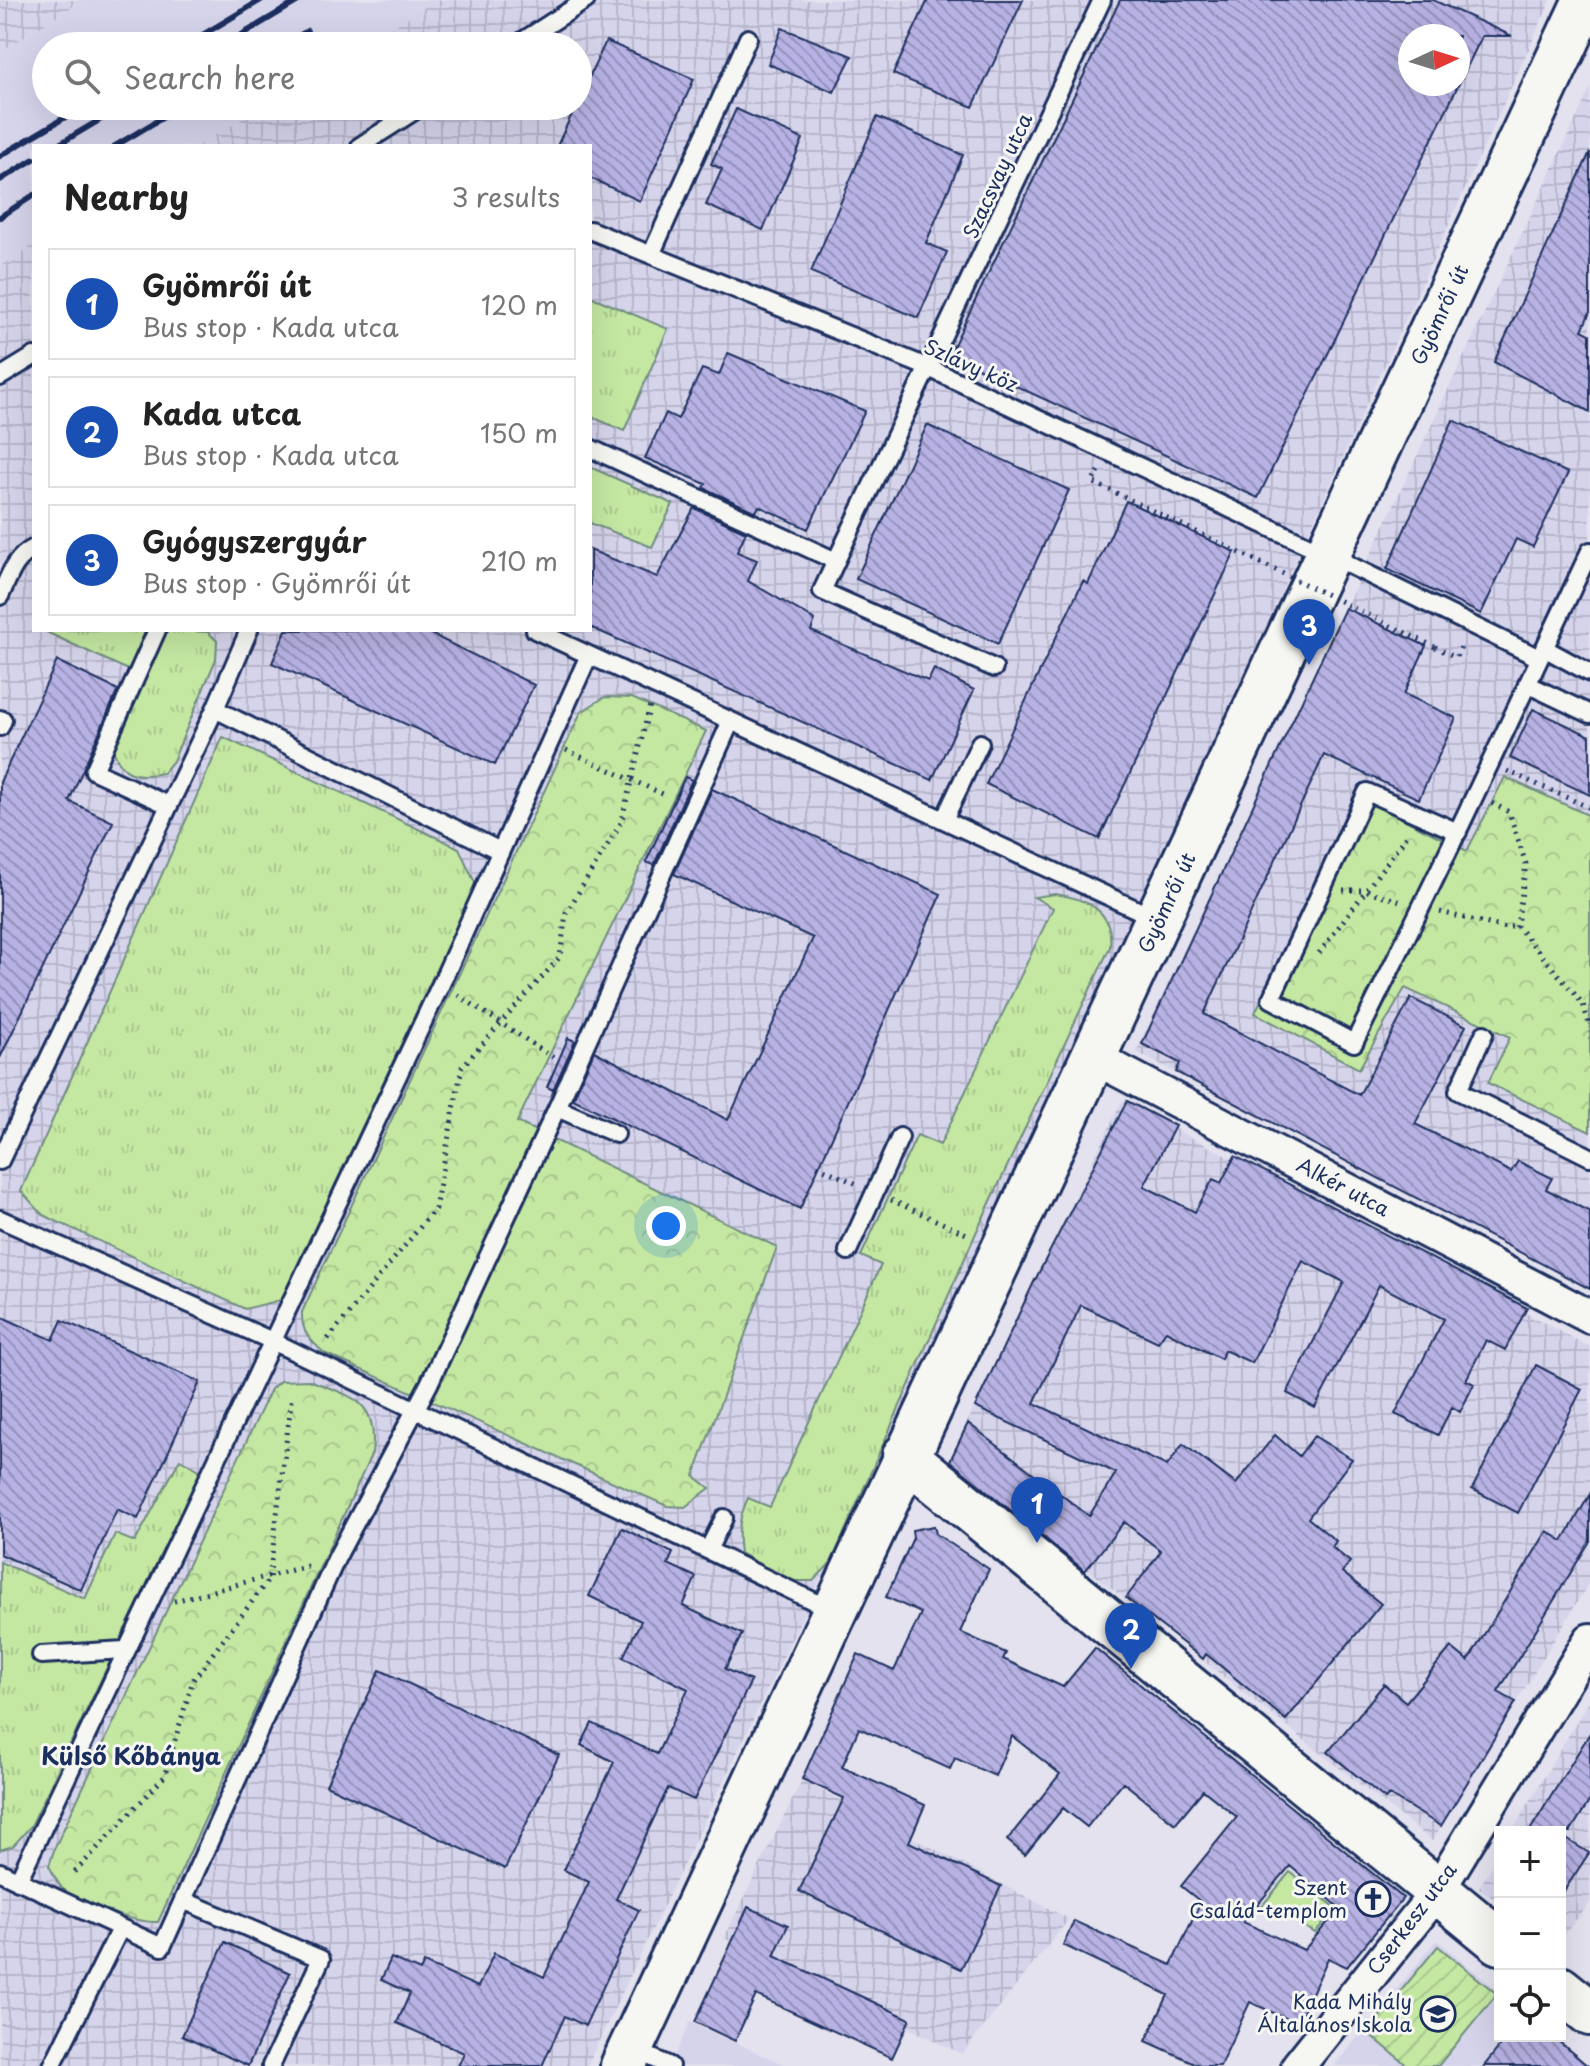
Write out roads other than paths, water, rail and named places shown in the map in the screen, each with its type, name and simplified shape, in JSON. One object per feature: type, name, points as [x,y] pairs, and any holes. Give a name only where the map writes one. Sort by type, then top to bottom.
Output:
[{"type":"street","name":"Gyömrői út","points":[[641,2060],[834,1611],[905,1456],[1095,1058],[1586,0]]},
{"type":"street","name":"Alkér utca","points":[[1095,1058],[1590,1317]]},
{"type":"street","points":[[905,1456],[1494,1937]]},
{"type":"street","name":"Cserkesz utca","points":[[1298,2066],[1437,1892],[1590,1640]]},
{"type":"street","points":[[1566,1994],[1590,2013]]},
{"type":"lane","points":[[537,32],[586,0]]},
{"type":"lane","name":"Szacsvay utca","points":[[994,668],[822,591],[1102,0]]},
{"type":"lane","points":[[651,255],[748,38]]},
{"type":"lane","points":[[363,144],[400,120]]},
{"type":"lane","name":"Szlávy köz","points":[[592,231],[929,368],[1590,673]]},
{"type":"lane","points":[[0,377],[32,357]]},
{"type":"lane","points":[[592,449],[836,561]]},
{"type":"lane","points":[[0,596],[14,565],[23,553],[32,549]]},
{"type":"lane","points":[[1458,832],[1367,792],[1271,999],[1354,1043],[1458,832],[1590,551]]},
{"type":"lane","points":[[156,632],[94,771],[168,805]]},
{"type":"lane","points":[[0,1161],[215,709],[248,632]]},
{"type":"lane","points":[[539,632],[1159,919]]},
{"type":"lane","points":[[18,1881],[270,1340],[441,984],[498,850],[589,655]]},
{"type":"lane","points":[[1527,684],[1590,714]]},
{"type":"lane","points":[[215,709],[498,850]]},
{"type":"lane","points":[[0,719],[3,720],[0,727]]},
{"type":"lane","points":[[0,1872],[162,1947],[337,1557],[415,1410],[557,1108],[731,721]]},
{"type":"lane","points":[[944,820],[980,743]]},
{"type":"lane","points":[[1484,1034],[1458,1091],[1590,1157]]},
{"type":"lane","points":[[557,1108],[616,1134]]},
{"type":"lane","points":[[848,1251],[900,1137]]},
{"type":"lane","points":[[0,1219],[270,1340],[834,1611]]},
{"type":"lane","points":[[708,1550],[724,1518]]},
{"type":"lane","points":[[41,1655],[125,1650]]},
{"type":"lane","points":[[185,1901],[321,1959],[271,2066]]},
{"type":"lane","points":[[52,2066],[120,1929]]},
{"type":"railway","points":[[207,32],[261,0]]},
{"type":"railway","points":[[246,32],[300,0]]},
{"type":"railway","points":[[0,156],[60,120]]},
{"type":"railway","points":[[59,144],[100,120]]},
{"type":"railway","points":[[118,144],[159,120]]},
{"type":"railway","points":[[0,180],[32,160]]},
{"type":"railway","points":[[0,217],[32,196]]},
{"type":"place","name":"Gyógyszergyár","points":[[1309,665]]},
{"type":"place","name":"Gyömrői út","points":[[1037,1543]]},
{"type":"place","name":"Kada utca","points":[[1131,1669]]},
{"type":"place","name":"Szent Család-templom","points":[[1373,1899]]},
{"type":"place","name":"Kada Mihály Általános Iskola","points":[[1438,2014]]},
{"type":"district","name":"Külső Kőbánya","points":[[131,1757]]}]
